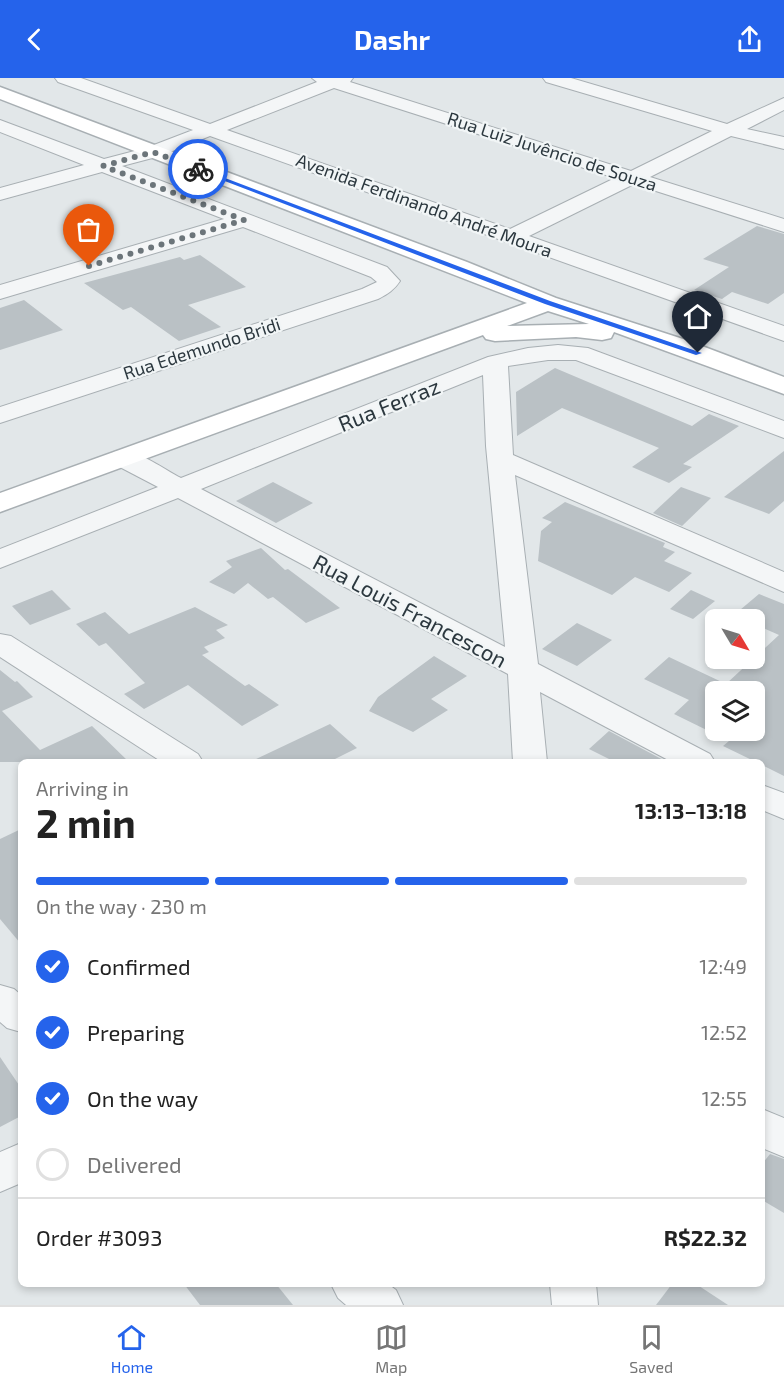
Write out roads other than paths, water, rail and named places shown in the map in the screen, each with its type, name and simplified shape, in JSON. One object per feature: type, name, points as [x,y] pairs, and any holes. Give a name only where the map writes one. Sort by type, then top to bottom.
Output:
[{"type":"main road","points":[[0,93],[548,303],[677,345],[784,386]]},
{"type":"main road","points":[[448,339],[479,322],[488,305],[480,287],[459,267]]},
{"type":"main road","points":[[0,503],[548,303]]},
{"type":"main road","points":[[448,339],[524,331],[576,330],[677,345]]},
{"type":"street","name":"Avenida Ferdinando André Moura","points":[[64,78],[784,334]]},
{"type":"street","points":[[552,78],[729,130],[784,142]]},
{"type":"street","points":[[0,194],[153,152],[333,79]]},
{"type":"street","name":"Rua Luiz Juvêncio de Souza","points":[[333,79],[784,226]]},
{"type":"street","points":[[511,237],[784,103]]},
{"type":"street","points":[[0,126],[244,220]]},
{"type":"street","points":[[0,292],[244,220]]},
{"type":"street","name":"Rua Edemundo Bridi","points":[[0,415],[370,294],[384,287],[389,281],[379,272],[244,220]]},
{"type":"street","name":"Rua Ferraz","points":[[0,559],[496,362],[554,350],[580,353],[784,430]]},
{"type":"street","points":[[496,362],[495,382],[500,459],[524,671],[530,759]]},
{"type":"street","name":"Rua Louis Francescon","points":[[123,458],[692,759]]},
{"type":"street","points":[[500,459],[784,583]]},
{"type":"street","points":[[0,643],[181,759]]},
{"type":"street","points":[[765,798],[784,807]]},
{"type":"street","points":[[0,1000],[18,1015]]},
{"type":"street","points":[[765,1128],[784,1140]]},
{"type":"street","points":[[0,1174],[18,1163]]},
{"type":"street","points":[[358,1287],[380,1305]]},
{"type":"street","points":[[573,1287],[575,1305]]}]
